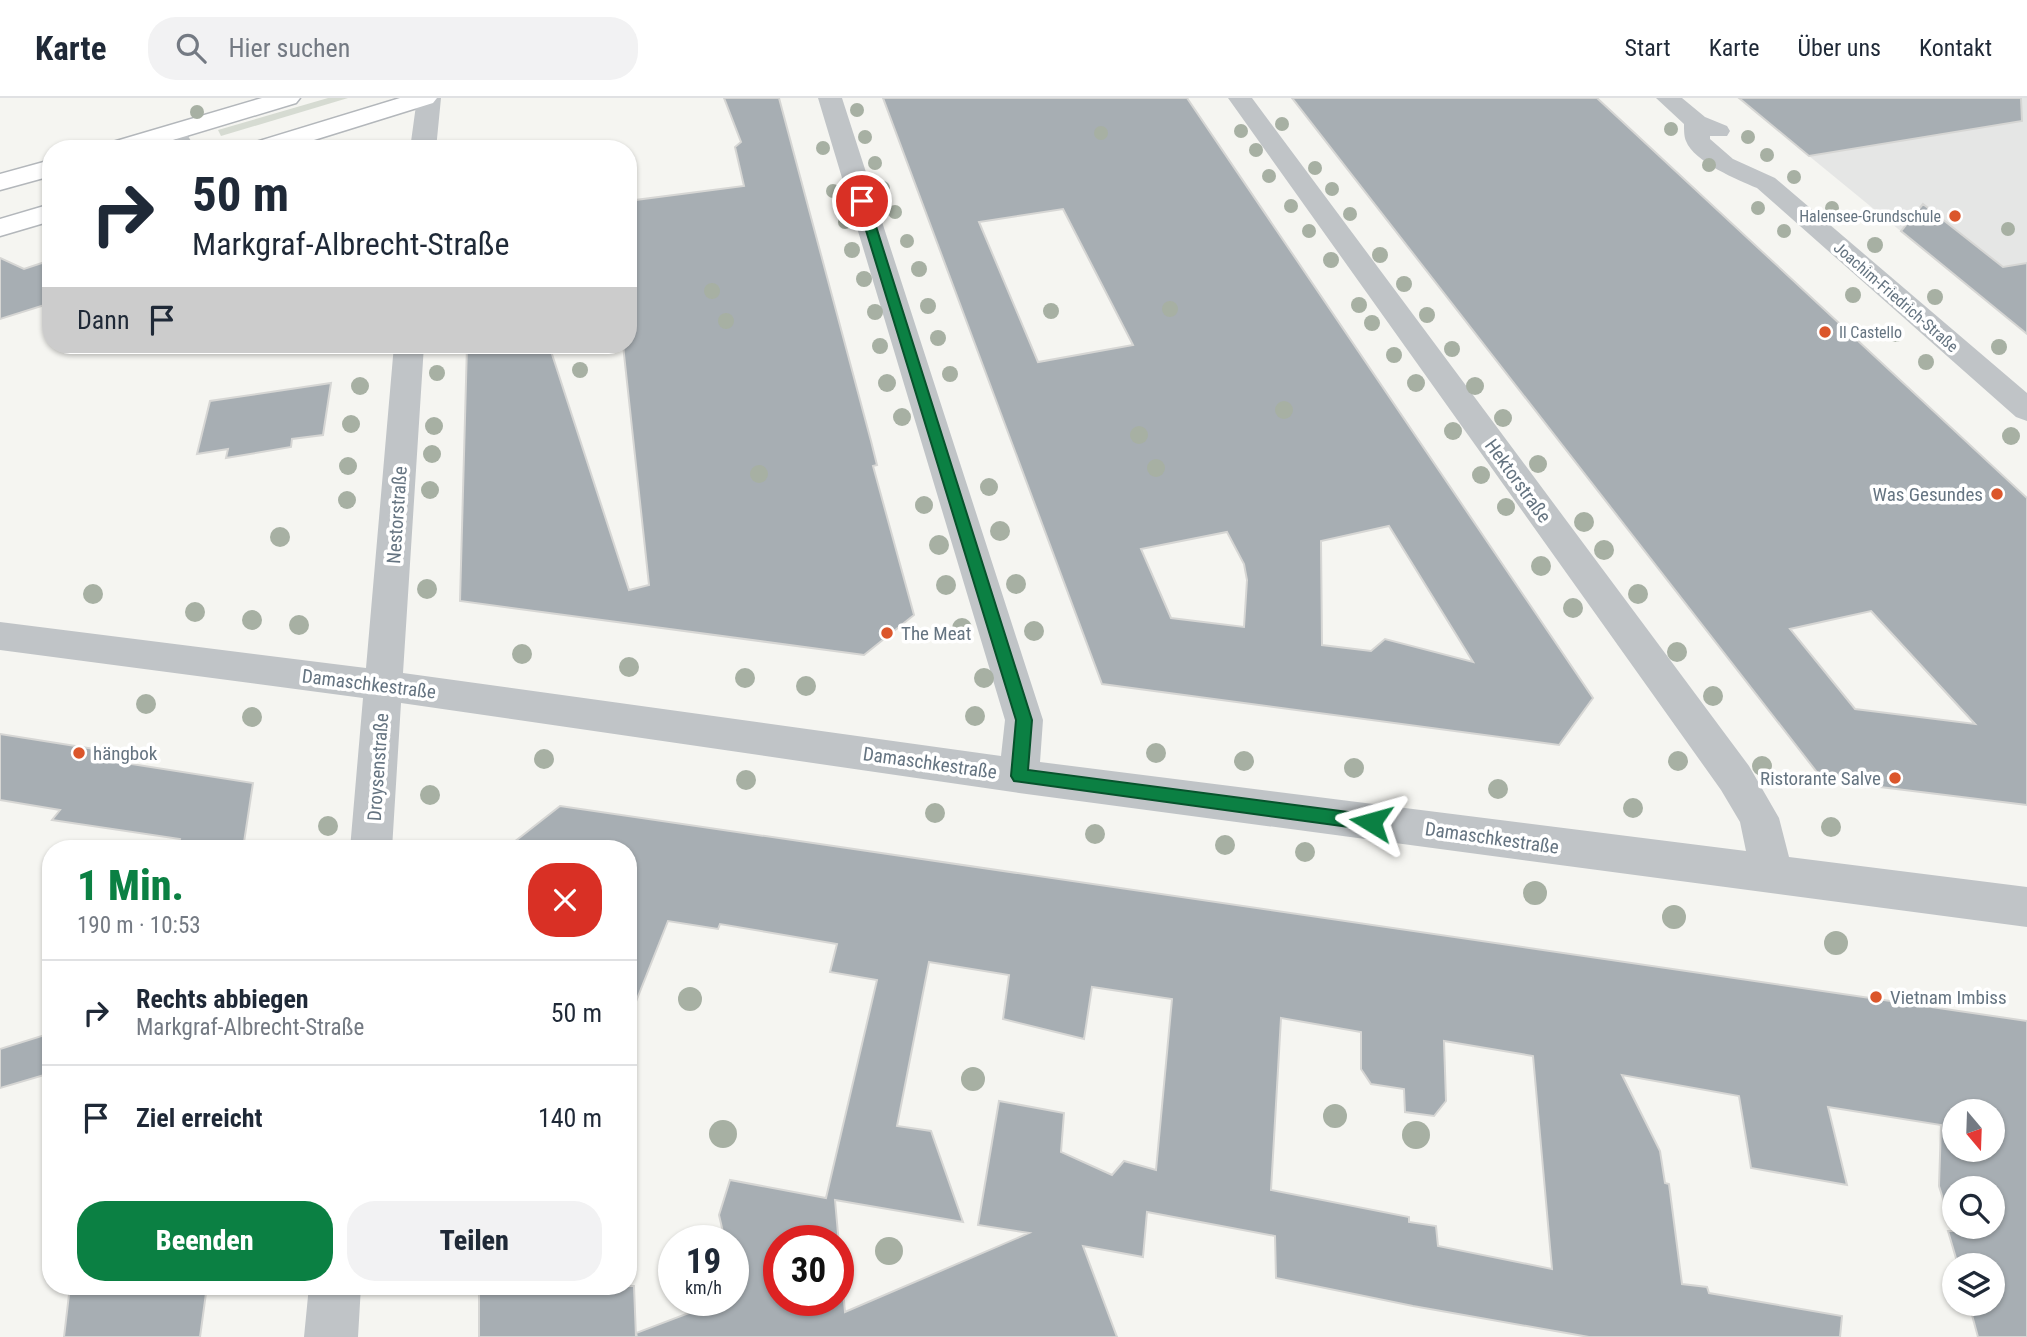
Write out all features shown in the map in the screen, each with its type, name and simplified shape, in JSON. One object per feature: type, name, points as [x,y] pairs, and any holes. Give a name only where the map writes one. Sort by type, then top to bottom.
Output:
[{"type":"main road","points":[[183,140],[288,98]]},
{"type":"main road","points":[[288,140],[427,98]]},
{"type":"main road","points":[[0,182],[42,170]]},
{"type":"main road","points":[[0,228],[42,215]]},
{"type":"street","points":[[424,140],[427,98]]},
{"type":"street","points":[[830,98],[1024,720],[1019,776]]},
{"type":"street","name":"Hektorstraße","points":[[1240,98],[1735,778],[1759,818],[1773,875]]},
{"type":"street","name":"Joachim-Friedrich-Straße","points":[[1668,98],[1696,122],[1732,136],[1759,159],[1766,183]]},
{"type":"street","name":"Joachim-Friedrich-Straße","points":[[1696,122],[1698,141],[1724,164],[1766,183],[2027,410]]},
{"type":"street","name":"Nestorstraße","points":[[384,686],[408,354]]},
{"type":"street","name":"Damaschkestraße","points":[[0,636],[384,686],[1019,776],[2027,907]]},
{"type":"street","name":"Droysenstraße","points":[[372,840],[384,686]]},
{"type":"street","points":[[331,1337],[334,1295]]},
{"type":"shaded area","points":[[328,98],[348,98],[221,136],[218,130]]},
{"type":"shaded area","name":"Halensee-Grundschule","points":[[1971,98],[2027,98],[2027,305],[1997,310],[1775,128]]},
{"type":"building","points":[[724,98],[779,98],[871,441],[877,465],[873,466],[914,615],[864,655],[460,601],[467,354],[552,354],[629,590],[649,585],[624,354],[637,354],[637,200],[744,186],[735,147],[741,142]]},
{"type":"building","points":[[883,98],[1187,98],[1593,698],[1559,745],[1102,684]],"holes":[[[1063,209],[1133,345],[1038,362],[979,222]],[[1389,526],[1473,662],[1385,639],[1371,651],[1322,645],[1321,541]],[[1227,532],[1244,564],[1247,580],[1244,627],[1171,618],[1141,549]]]},
{"type":"building","points":[[1292,98],[1597,98],[2027,498],[2027,805],[1823,780]],"holes":[[[1871,611],[1975,724],[1855,709],[1790,629]]]},
{"type":"building","points":[[1739,98],[2021,98],[2022,121],[1809,156]]},
{"type":"building","points":[[1923,204],[2003,267],[2027,263],[2027,334],[1901,231]]},
{"type":"building","points":[[0,258],[24,269],[42,263],[42,306],[0,319]]},
{"type":"building","points":[[331,383],[323,435],[292,439],[291,447],[226,458],[228,449],[197,454],[210,401]]},
{"type":"building","points":[[0,734],[113,752],[106,760],[253,783],[244,840],[180,840],[52,820],[60,810],[0,800]]},
{"type":"building","points":[[560,806],[2027,1021],[2027,1337],[1978,1337],[1972,1316],[2005,1316],[2005,1253],[1954,1253],[1950,1239],[2005,1239],[2005,1176],[1942,1176],[1942,1196],[1939,1186],[1941,1125],[1828,1107],[1847,1185],[1751,1168],[1739,1096],[1622,1075],[1660,1151],[1665,1183],[1669,1184],[1682,1284],[1707,1287],[1709,1293],[1842,1316],[1840,1337],[1589,1337],[1413,1306],[1276,1278],[1275,1236],[1147,1212],[1143,1257],[1083,1246],[1117,1337],[637,1337],[636,1333],[681,1316],[749,1316],[749,1225],[721,1225],[719,1215],[730,1180],[826,1198],[877,980],[830,972],[837,944],[720,924],[718,929],[668,921],[637,999],[637,840],[517,840]],"holes":[[[929,962],[1009,975],[1003,1019],[1084,1039],[1092,987],[1172,999],[1156,1170],[1124,1161],[1112,1175],[1061,1152],[1064,1113],[999,1101],[978,1225],[1029,1233],[854,1308],[854,1316],[763,1316],[763,1225],[837,1225],[835,1200],[963,1222],[931,1131],[897,1126]],[[1281,1018],[1361,1032],[1361,1069],[1371,1084],[1404,1089],[1405,1112],[1434,1116],[1446,1101],[1444,1041],[1533,1056],[1552,1269],[1438,1246],[1436,1226],[1409,1222],[1409,1217],[1271,1190]]]},
{"type":"building","points":[[42,1036],[42,1076],[0,1088],[0,1049]]},
{"type":"building","points":[[69,1295],[206,1295],[200,1337],[64,1337]]},
{"type":"building","points":[[479,1295],[634,1295],[636,1337],[479,1337]]},
{"type":"place","name":"Halensee-Grundschule","points":[[1955,216]]},
{"type":"place","name":"Il Castello","points":[[1825,332]]},
{"type":"place","name":"Was Gesundes","points":[[1997,494]]},
{"type":"place","name":"The Meat","points":[[887,633]]},
{"type":"place","name":"hängbok","points":[[79,753]]},
{"type":"place","name":"Ristorante Salve","points":[[1895,778]]},
{"type":"place","name":"Vietnam Imbiss","points":[[1876,997]]},
{"type":"route","points":[[862,201],[1024,720],[1019,776],[1371,822]]}]
